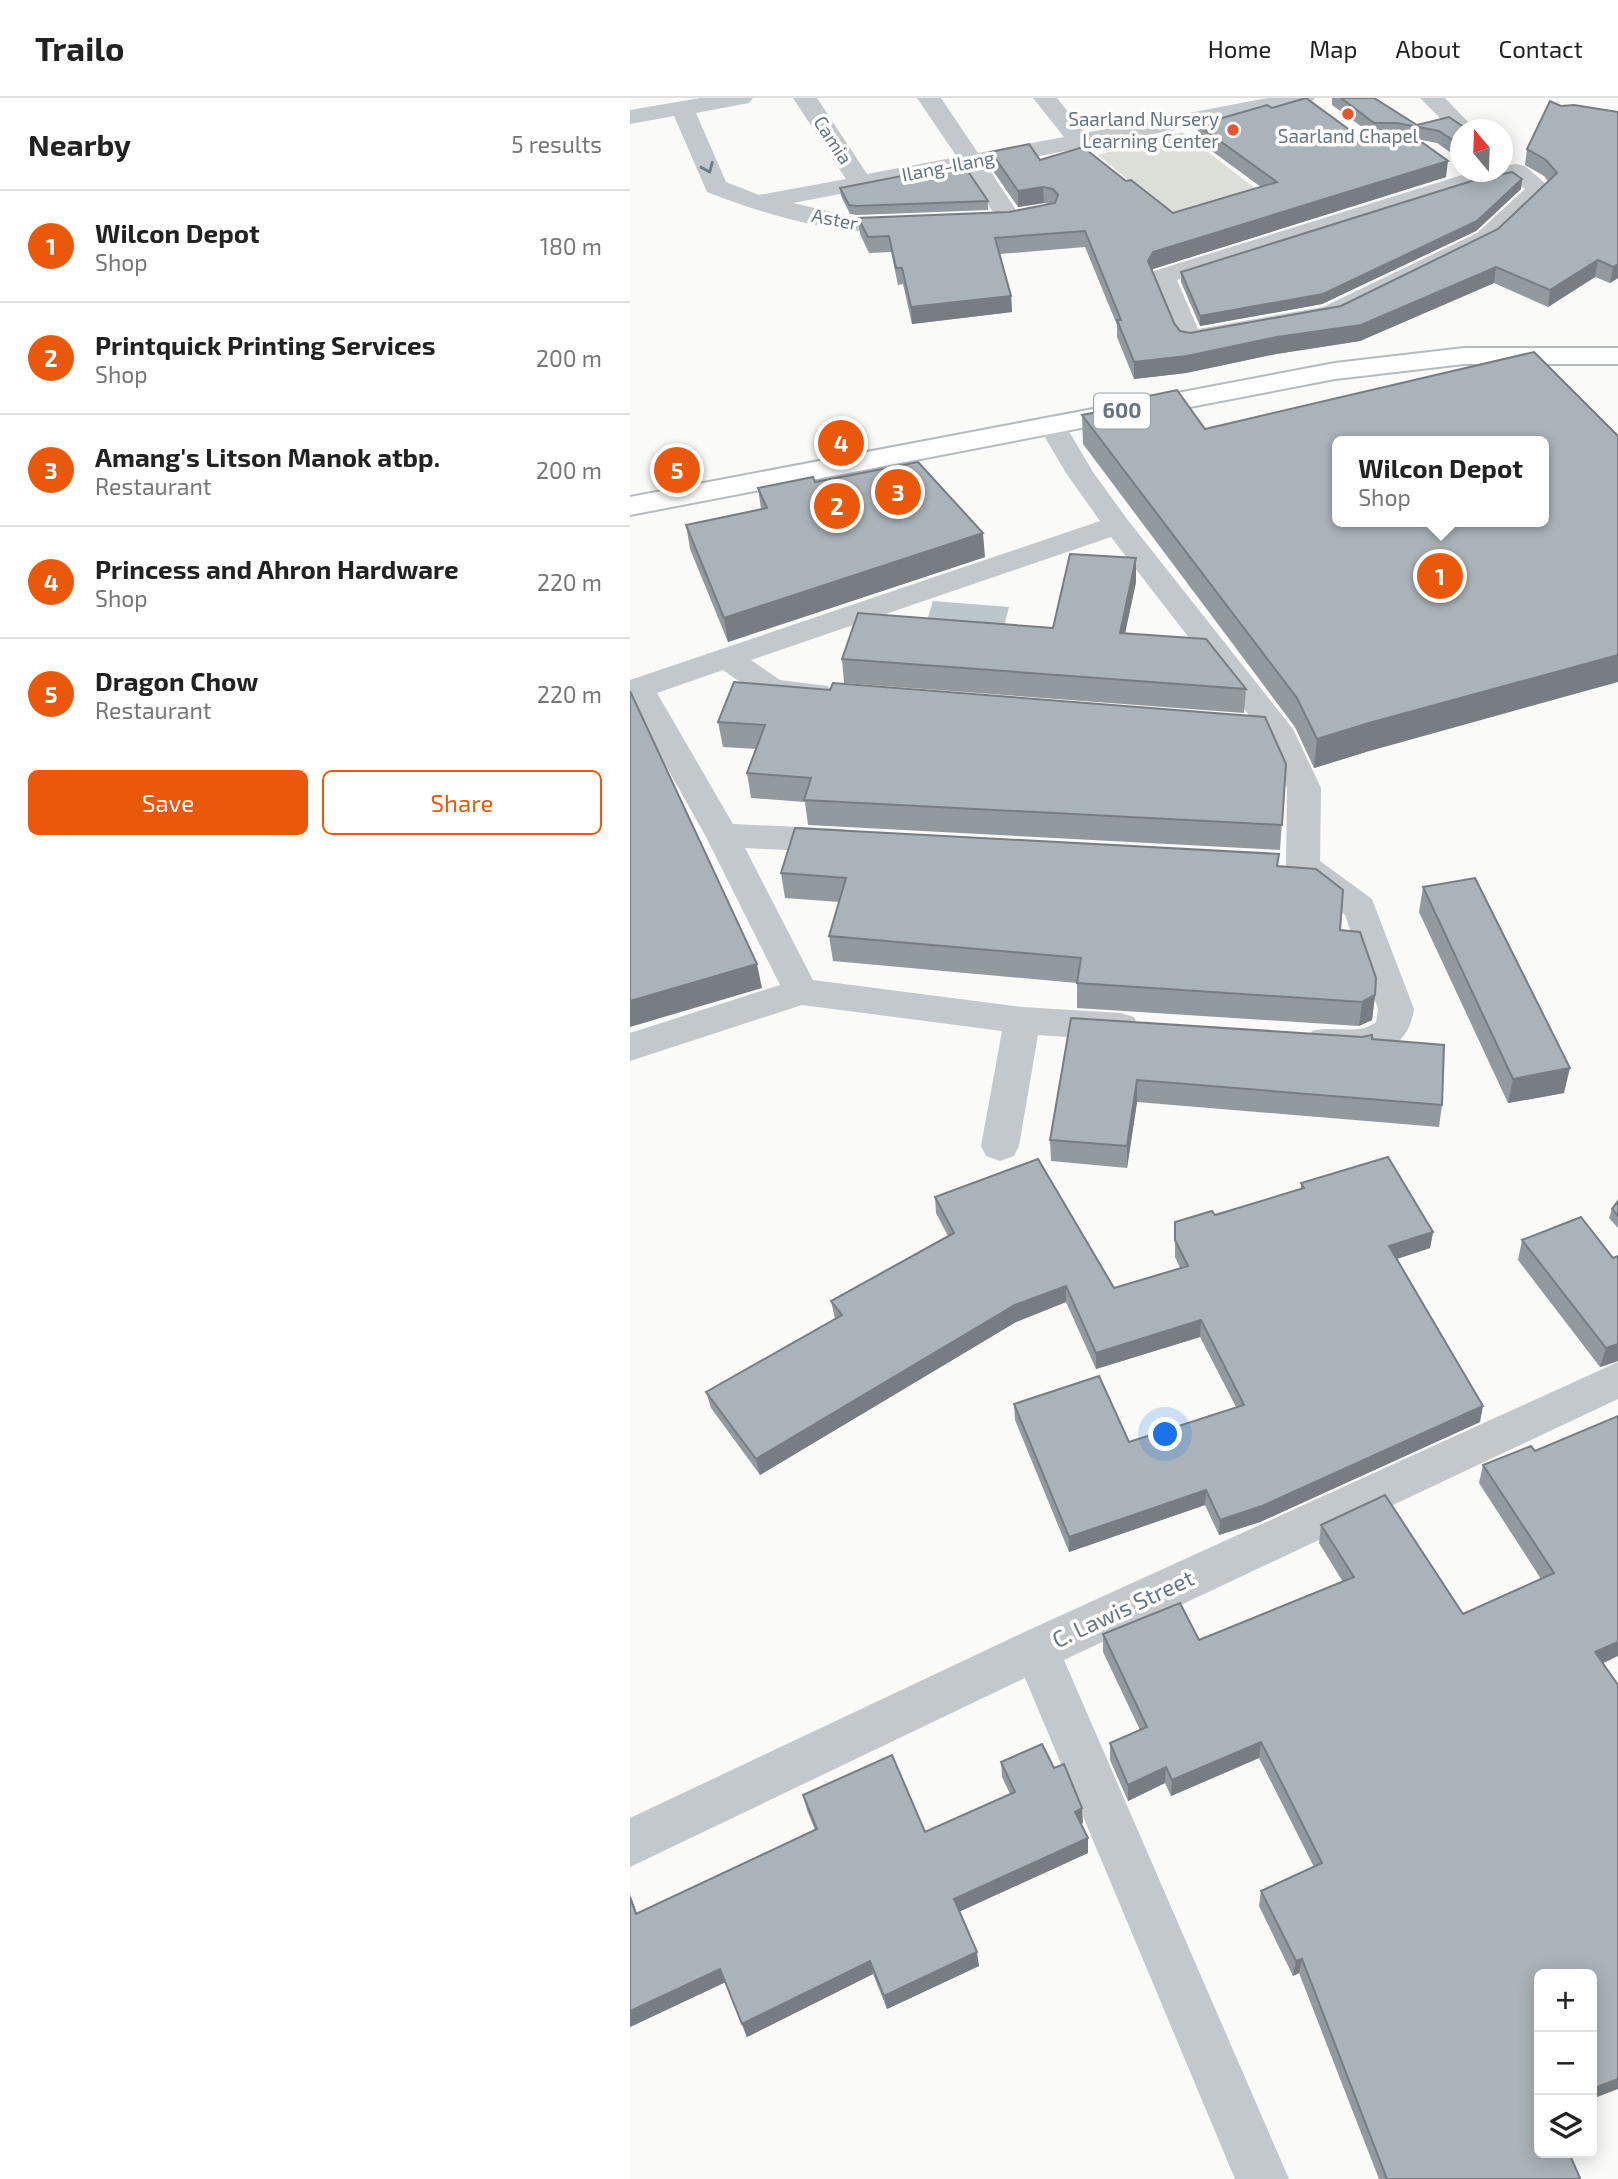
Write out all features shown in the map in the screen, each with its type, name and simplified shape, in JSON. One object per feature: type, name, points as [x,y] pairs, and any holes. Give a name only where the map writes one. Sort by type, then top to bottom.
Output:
[{"type":"main road","name":"600","points":[[630,506],[1335,371],[1464,356],[1618,356]]},
{"type":"street","points":[[630,117],[741,98]]},
{"type":"street","name":"Camia","points":[[805,98],[861,183]]},
{"type":"street","points":[[929,98],[971,162],[1021,217],[982,220]]},
{"type":"street","points":[[1045,98],[1079,141]]},
{"type":"street","points":[[1184,98],[1202,118]]},
{"type":"street","points":[[1303,98],[1324,114]]},
{"type":"street","name":"Ilang-Ilang","points":[[757,203],[1303,98]]},
{"type":"street","points":[[1432,98],[1454,119]]},
{"type":"street","name":"Aster","points":[[682,108],[716,187],[757,203],[857,225],[927,222]]},
{"type":"street","points":[[1516,171],[1540,189],[1486,238],[1330,314],[1189,339],[1163,276],[1471,180],[1516,171]]},
{"type":"street","points":[[1051,424],[1080,473],[1116,525],[1277,729],[1304,788],[1289,865],[1360,908],[1396,1009],[1396,1022],[1389,1032],[1376,1040],[1359,1043],[1292,1039]]},
{"type":"street","points":[[801,992],[722,835],[634,690],[1116,525]]},
{"type":"street","points":[[725,657],[772,690],[841,695]]},
{"type":"street","points":[[1236,726],[1277,729]]},
{"type":"street","points":[[722,835],[874,843]]},
{"type":"street","points":[[630,1047],[801,992],[1022,1020],[1157,1029]]},
{"type":"street","points":[[1000,1146],[1022,1020]]},
{"type":"street","name":"C. Lawis Street","points":[[630,1843],[1036,1649],[1618,1380]]},
{"type":"street","points":[[1036,1649],[1262,2179]]},
{"type":"shaded area","points":[[1182,132],[1265,196],[1179,222],[1098,155]]},
{"type":"shaded area","points":[[933,601],[1009,607],[1001,639],[923,633]]},
{"type":"building","points":[[1306,98],[1358,136],[1423,143],[1448,161],[1153,252],[1148,261],[1174,323],[1180,331],[1190,333],[1341,306],[1498,229],[1557,173],[1546,160],[1527,149],[1550,101],[1561,106],[1574,105],[1618,112],[1618,264],[1613,267],[1598,260],[1550,290],[1496,267],[1361,325],[1277,337],[1187,356],[1134,362],[1117,320],[1121,320],[1085,231],[995,238],[1011,296],[911,307],[902,268],[896,268],[889,236],[868,237],[858,218],[1009,212],[1055,203],[1058,195],[1053,189],[1043,187],[1018,191],[991,152],[1029,144],[1040,160],[1083,147],[1173,213],[1277,182],[1198,125],[1267,105],[1272,108]]},
{"type":"building","points":[[1341,98],[1374,98],[1417,125],[1449,117],[1452,119],[1450,138],[1439,131],[1397,123],[1374,123]]},
{"type":"building","points":[[963,164],[988,201],[856,206],[849,205],[840,188]]},
{"type":"building","points":[[1513,173],[1522,179],[1477,221],[1323,294],[1200,316],[1181,272],[1468,182],[1513,182]]},
{"type":"building","points":[[1534,352],[1618,436],[1618,655],[1317,739],[1297,698],[1082,415],[1118,408],[1115,403],[1177,390],[1205,429]]},
{"type":"building","points":[[918,462],[983,533],[724,618],[686,525],[767,508],[758,488],[813,477],[815,482]]},
{"type":"building","points":[[1070,554],[1136,558],[1120,633],[1206,639],[1246,689],[842,659],[858,613],[1053,628]]},
{"type":"building","points":[[734,682],[830,690],[833,683],[1265,717],[1286,764],[1282,825],[804,800],[811,778],[747,773],[765,725],[718,722]]},
{"type":"building","points":[[630,691],[757,964],[630,1001]]},
{"type":"building","points":[[795,828],[1279,854],[1277,866],[1316,869],[1343,890],[1340,930],[1360,932],[1376,978],[1375,995],[1362,1002],[1077,983],[1081,958],[829,936],[846,878],[781,873]]},
{"type":"building","points":[[1475,878],[1570,1068],[1513,1079],[1423,887]]},
{"type":"building","points":[[1071,1018],[1362,1037],[1372,1035],[1372,1039],[1444,1045],[1442,1105],[1137,1080],[1127,1146],[1050,1140]]},
{"type":"building","points":[[1388,1157],[1433,1232],[1389,1246],[1483,1406],[1262,1506],[1220,1520],[1206,1490],[1069,1537],[1014,1404],[1099,1376],[1129,1442],[1244,1405],[1201,1320],[1096,1353],[1066,1286],[1015,1305],[756,1459],[706,1392],[842,1315],[831,1301],[954,1233],[935,1197],[1038,1159],[1114,1288],[1188,1266],[1175,1240],[1175,1222],[1212,1211],[1215,1215],[1304,1188],[1301,1183]]},
{"type":"building","points":[[1618,1201],[1618,1216],[1612,1209]]},
{"type":"building","points":[[1581,1217],[1613,1258],[1618,1256],[1618,1344],[1606,1348],[1522,1240]]},
{"type":"building","points":[[1618,1416],[1618,1642],[1595,1652],[1618,1685],[1618,2079],[1597,2087],[1597,1969],[1534,1969],[1534,2158],[1571,2158],[1580,2178],[1387,2179],[1302,1959],[1296,1961],[1261,1891],[1322,1863],[1261,1742],[1172,1780],[1166,1767],[1128,1785],[1110,1743],[1147,1727],[1103,1634],[1180,1603],[1199,1640],[1354,1577],[1321,1525],[1385,1495],[1463,1614],[1554,1573],[1483,1465],[1531,1446],[1535,1451]]},
{"type":"building","points":[[1042,1744],[1054,1768],[1064,1764],[1082,1808],[1075,1812],[1088,1838],[954,1899],[977,1952],[884,1996],[870,1961],[742,2024],[720,1969],[630,2011],[630,1897],[636,1914],[817,1829],[803,1795],[892,1755],[925,1832],[1015,1792],[1001,1762]]},
{"type":"place","name":"Saarland Chapel","points":[[1348,114]]},
{"type":"place","name":"Saarland Nursery Learning Center","points":[[1233,130]]},
{"type":"place","name":"Princess and Ahron Hardware","points":[[841,443]]},
{"type":"place","name":"Dragon Chow","points":[[677,470]]},
{"type":"place","name":"Amang's Litson Manok atbp.","points":[[898,492]]},
{"type":"place","name":"Printquick Printing Services","points":[[837,506]]},
{"type":"place","name":"Wilcon Depot","points":[[1440,576]]}]
